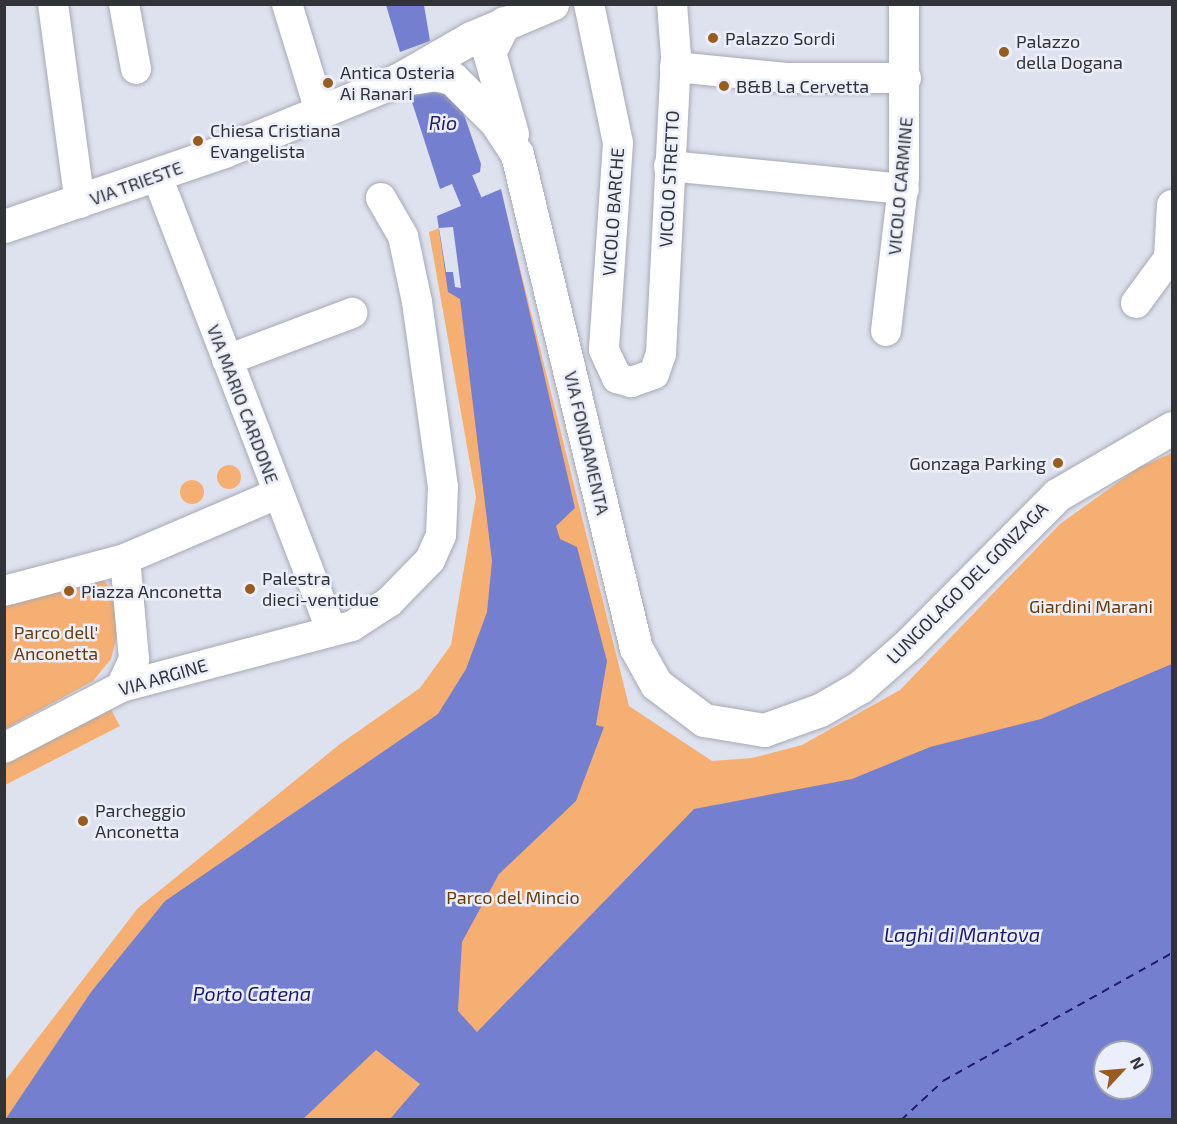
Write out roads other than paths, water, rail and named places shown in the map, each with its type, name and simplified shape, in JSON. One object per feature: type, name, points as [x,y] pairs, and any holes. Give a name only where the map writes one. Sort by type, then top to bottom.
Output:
[{"type":"main road","name":"VIA TRIESTE","points":[[4,226],[157,177],[398,80],[438,55],[504,23],[552,4]]},
{"type":"main road","name":"VIA FONDAMENTA","points":[[504,23],[489,52],[517,154],[636,648],[656,684],[692,711]]},
{"type":"main road","name":"VIA TRIESTE","points":[[398,80],[439,74],[459,83]]},
{"type":"main road","name":"VIA FONDAMENTA","points":[[459,83],[517,154]]},
{"type":"main road","name":"LUNGOLAGO DEL GONZAGA","points":[[692,711],[722,726],[764,730],[837,700],[909,644],[1057,495],[1173,429]]},
{"type":"street","points":[[53,4],[80,203]]},
{"type":"street","points":[[124,4],[136,69]]},
{"type":"street","points":[[287,4],[320,111]]},
{"type":"street","name":"VICOLO BARCHE","points":[[589,4],[618,143],[604,350],[617,378],[632,382],[654,374],[661,354]]},
{"type":"street","name":"VICOLO STRETTO","points":[[661,354],[675,67],[672,4]]},
{"type":"street","name":"VICOLO CARMINE","points":[[886,331],[904,189],[906,78],[904,4]]},
{"type":"street","points":[[675,67],[788,78],[906,78]]},
{"type":"street","points":[[669,166],[904,189]]},
{"type":"street","name":"VIA MARIO CARDONE","points":[[157,177],[277,494],[332,631]]},
{"type":"street","name":"VIA ARGINE","points":[[4,748],[121,687],[352,626],[389,602],[429,560],[441,535],[443,487],[417,302],[403,236],[381,198]]},
{"type":"street","points":[[1136,303],[1171,258],[1173,205]]},
{"type":"street","points":[[227,360],[351,313]]},
{"type":"street","points":[[4,591],[125,559],[277,494]]},
{"type":"street","points":[[121,687],[134,659],[125,559]]},
{"type":"water","points":[[386,5],[424,5],[430,41],[400,52]]},
{"type":"water","name":"Rio","points":[[429,89],[445,90],[460,103],[481,164],[480,172],[440,189],[410,96]]},
{"type":"water","name":"Parco del Mincio","points":[[501,189],[575,508],[556,526],[560,539],[577,547],[607,661],[596,725],[604,727],[576,801],[499,874],[462,942],[458,1011],[477,1032],[694,809],[852,779],[930,747],[1041,719],[1172,664],[1172,1119],[390,1119],[420,1084],[376,1050],[303,1119],[5,1120],[91,992],[165,901],[438,714],[466,669],[487,612],[492,561],[460,299],[448,292],[437,216]]},
{"type":"waterway","points":[[451,153],[471,201]]},
{"type":"place","name":"Palazzo Sordi","points":[[713,38]]},
{"type":"place","name":"Palazzo della Dogana","points":[[1004,52]]},
{"type":"place","name":"Antica Osteria Ai Ranari","points":[[328,83]]},
{"type":"place","name":"B&B La Cervetta","points":[[724,86]]},
{"type":"place","name":"Chiesa Cristiana Evangelista","points":[[198,141]]},
{"type":"place","name":"Gonzaga Parking","points":[[1058,463]]},
{"type":"place","name":"Palestra dieci-ventidue","points":[[250,589]]},
{"type":"place","name":"Piazza Anconetta","points":[[69,591]]},
{"type":"place","name":"Parcheggio Anconetta","points":[[83,821]]},
{"type":"park label","name":"Giardini Marani","points":[[1091,606]]},
{"type":"park label","name":"Parco dell' Anconetta","points":[[56,643]]},
{"type":"water label","name":"Laghi di Mantova","points":[[962,934]]},
{"type":"water label","name":"Porto Catena","points":[[252,993]]}]
